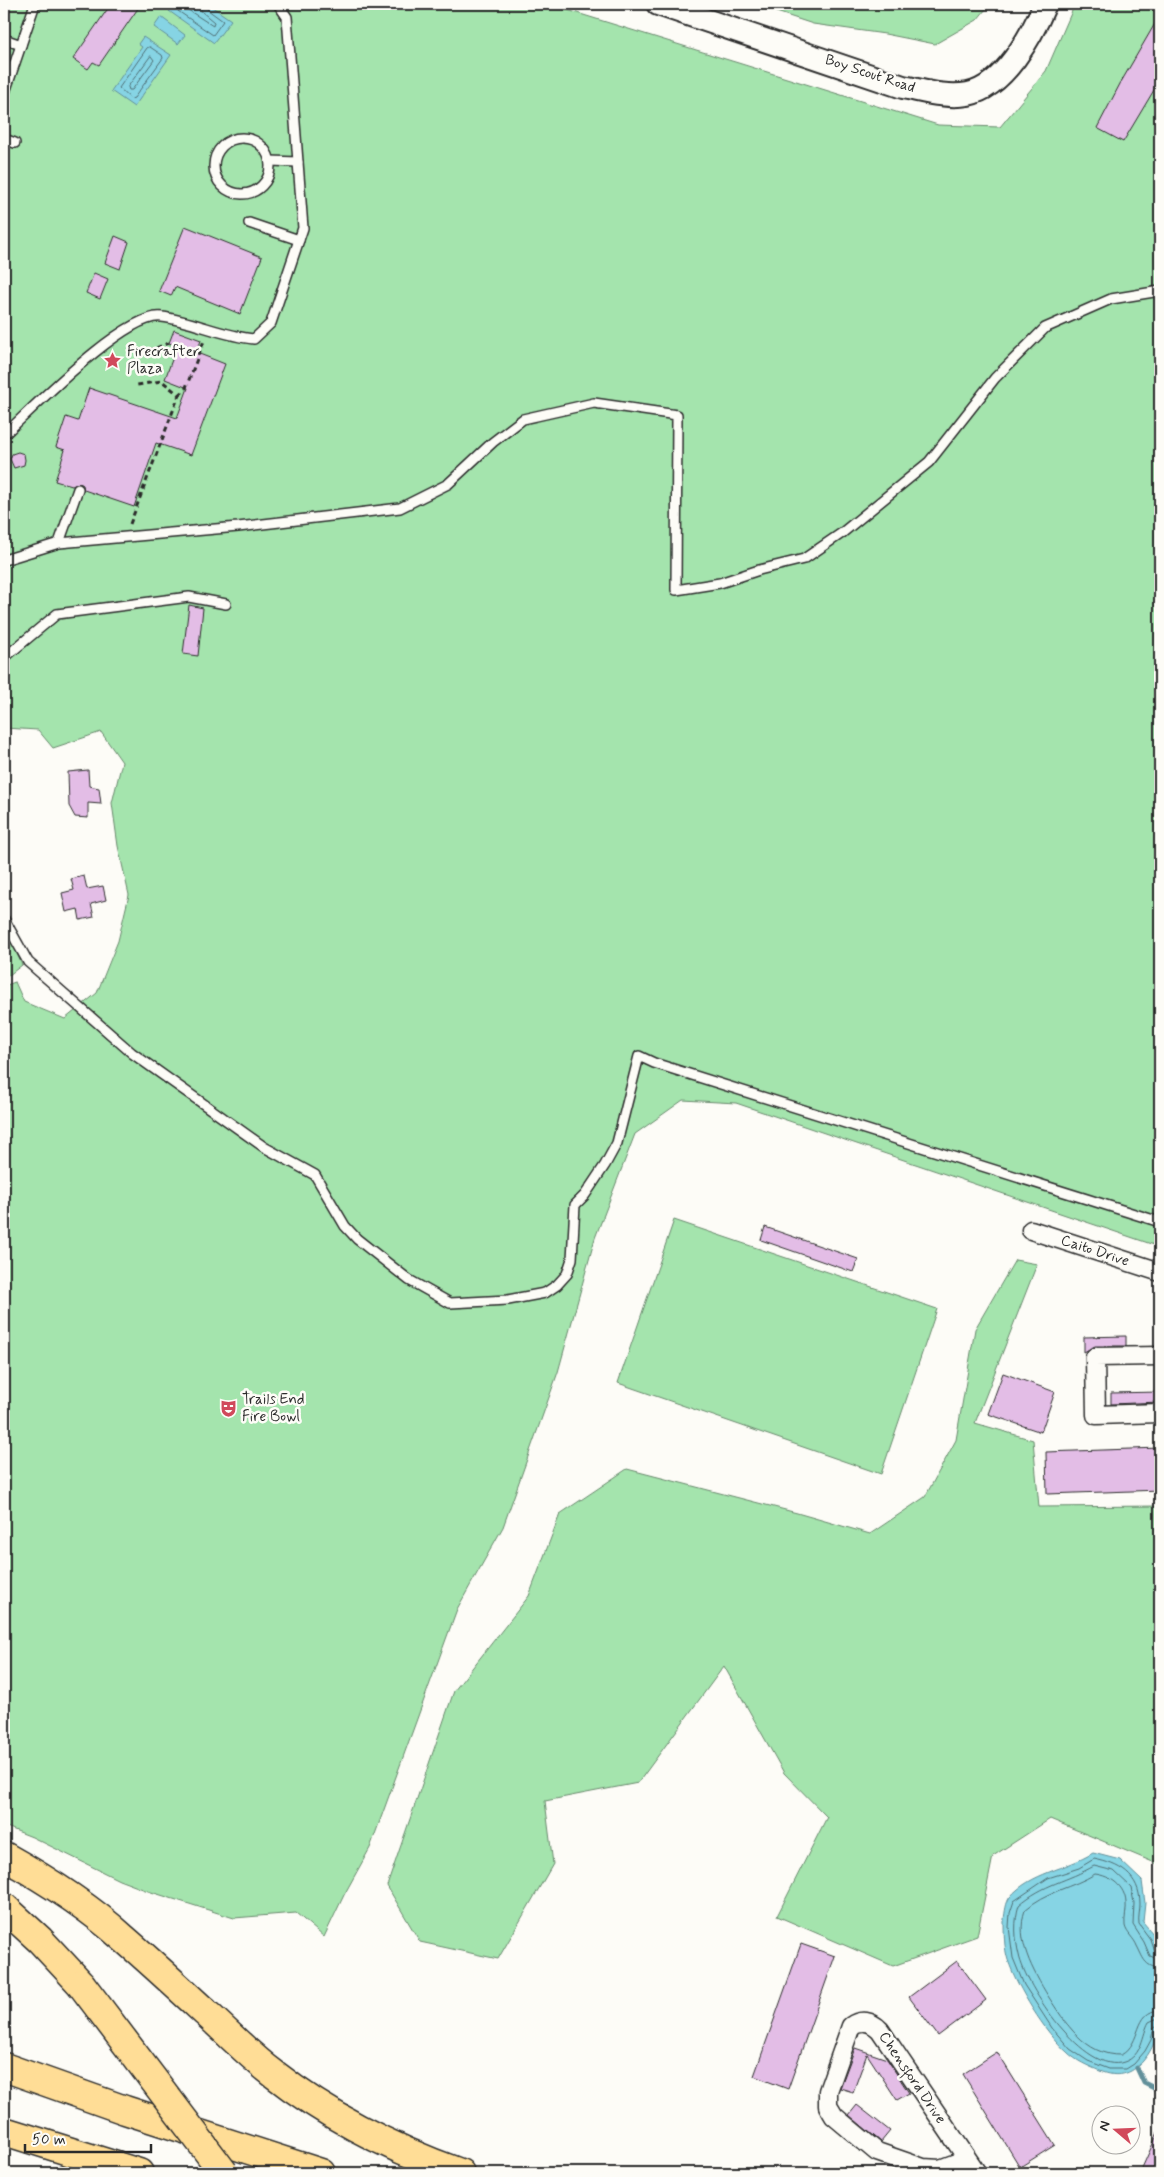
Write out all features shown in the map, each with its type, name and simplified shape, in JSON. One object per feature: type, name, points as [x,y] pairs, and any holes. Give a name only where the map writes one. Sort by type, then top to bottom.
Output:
[{"type":"highway","points":[[4,1856],[67,1894],[122,1936],[247,2052],[279,2078],[324,2109],[377,2139],[460,2173]]},
{"type":"highway","points":[[4,1908],[40,1940],[81,1984],[224,2173]]},
{"type":"highway","points":[[4,2068],[125,2110],[321,2173]]},
{"type":"highway","points":[[4,2131],[139,2173]]},
{"type":"street","name":"Boy Scout Road","points":[[658,4],[903,87],[946,94],[968,94],[979,90],[997,78],[1021,50],[1045,4]]},
{"type":"street","name":"Caito Drive","points":[[1031,1230],[1160,1272]]},
{"type":"street","points":[[1160,1356],[1095,1358],[1096,1415],[1160,1413]]},
{"type":"street","name":"Chensford Drive","points":[[865,2022],[875,2025],[880,2030],[972,2166],[940,2169],[923,2168],[877,2152],[834,2116],[828,2106],[828,2091],[851,2026],[865,2022]]},
{"type":"lane","points":[[4,95],[35,4]]},
{"type":"lane","points":[[8,431],[99,347],[144,320],[160,316],[235,338],[254,339],[271,323],[303,228],[287,17],[278,4]]},
{"type":"lane","points":[[4,39],[21,45]]},
{"type":"lane","points":[[243,138],[252,140],[267,152],[270,161],[267,179],[262,187],[246,195],[228,192],[216,178],[213,170],[214,160],[218,151],[224,144],[233,139],[243,138]]},
{"type":"lane","points":[[4,139],[15,143]]},
{"type":"lane","points":[[270,161],[298,162]]},
{"type":"lane","points":[[249,223],[299,240]]},
{"type":"lane","points":[[4,560],[59,543],[238,527],[400,508],[448,484],[493,442],[523,419],[594,403],[677,415],[676,590],[720,583],[759,570],[804,559],[842,534],[929,462],[995,378],[1045,328],[1111,299],[1160,292]]},
{"type":"lane","points":[[59,543],[78,489]]},
{"type":"lane","points":[[4,658],[57,614],[190,597],[226,604]]},
{"type":"lane","points":[[4,920],[28,962],[132,1053],[264,1147],[315,1176],[345,1226],[356,1239],[409,1280],[450,1303],[508,1300],[545,1293],[558,1286],[567,1274],[572,1259],[575,1205],[585,1195],[617,1143],[639,1056],[663,1066],[1160,1222]]},
{"type":"path","points":[[126,537],[179,395],[185,390],[204,342]]},
{"type":"path","points":[[148,351],[169,343]]},
{"type":"path","points":[[137,385],[162,381],[179,395]]},
{"type":"green space","points":[[4,4],[548,4],[938,125],[1000,127],[1046,71],[1075,4],[1160,4],[1160,1247],[736,1103],[683,1100],[635,1134],[595,1238],[558,1372],[503,1527],[457,1609],[370,1848],[344,1895],[324,1937],[296,1913],[234,1918],[148,1891],[119,1880],[32,1837],[4,1826],[4,986],[15,982],[24,1002],[65,1019],[97,993],[118,941],[129,895],[118,846],[112,803],[122,762],[101,732],[53,748],[38,730],[4,728]]},
{"type":"green space","points":[[752,4],[990,4],[977,20],[935,44],[885,34],[813,24]]},
{"type":"green space","points":[[4,925],[22,965],[4,979]]},
{"type":"green space","points":[[674,1220],[937,1309],[881,1474],[618,1383]]},
{"type":"green space","points":[[1015,1260],[1037,1264],[975,1423],[1033,1440],[1039,1507],[1160,1506],[1160,1865],[1050,1819],[993,1856],[977,1936],[893,1966],[777,1916],[827,1817],[784,1773],[724,1666],[638,1783],[545,1801],[553,1864],[498,1959],[420,1942],[387,1886],[454,1691],[529,1596],[560,1514],[627,1469],[870,1534],[925,1497],[956,1440],[975,1329]]},
{"type":"water","points":[[174,4],[208,4],[231,20],[214,43],[169,11]]},
{"type":"water","points":[[161,17],[185,35],[178,44],[154,27]]},
{"type":"water","points":[[143,37],[171,55],[134,107],[111,91],[142,47],[138,44]]},
{"type":"water","points":[[1093,1853],[1120,1860],[1142,1881],[1145,1903],[1143,1922],[1155,1937],[1160,1954],[1160,2016],[1156,2036],[1151,2049],[1143,2061],[1129,2072],[1118,2075],[1106,2073],[1082,2063],[1059,2044],[1041,2022],[1025,1996],[1012,1971],[1005,1945],[1004,1919],[1010,1897],[1028,1882]]},
{"type":"building","points":[[111,4],[141,4],[99,65],[93,62],[88,69],[73,59]]},
{"type":"building","points":[[1160,15],[1160,80],[1123,142],[1097,128]]},
{"type":"building","points":[[185,226],[262,257],[240,314],[175,287],[171,296],[159,291]]},
{"type":"building","points":[[115,236],[129,242],[120,269],[105,263]]},
{"type":"building","points":[[94,273],[108,279],[100,299],[86,293]]},
{"type":"building","points":[[174,330],[201,340],[197,353],[225,364],[191,455],[156,443],[134,507],[84,490],[83,485],[80,483],[72,486],[55,481],[65,450],[56,447],[66,417],[78,421],[89,388],[177,418],[188,388],[165,379],[177,346],[169,343]]},
{"type":"building","points":[[18,452],[24,454],[24,465],[14,468],[10,459],[12,454]]},
{"type":"building","points":[[189,605],[203,608],[198,656],[183,654]]},
{"type":"building","points":[[88,770],[89,786],[99,788],[101,804],[88,803],[88,818],[75,817],[69,806],[68,772]]},
{"type":"building","points":[[84,876],[87,889],[103,886],[106,900],[91,904],[94,917],[80,920],[78,909],[66,912],[62,893],[74,890],[71,879]]},
{"type":"building","points":[[765,1227],[858,1259],[853,1272],[761,1240]]},
{"type":"building","points":[[1126,1336],[1126,1346],[1095,1346],[1084,1352],[1084,1337]]},
{"type":"building","points":[[1003,1373],[1055,1392],[1041,1432],[988,1414]]},
{"type":"building","points":[[1160,1392],[1160,1402],[1111,1404],[1111,1393]]},
{"type":"building","points":[[1160,1448],[1160,1490],[1047,1494],[1046,1452]]},
{"type":"building","points":[[801,1944],[835,1956],[788,2089],[754,2076]]},
{"type":"building","points":[[957,1961],[986,2000],[938,2036],[909,1997]]},
{"type":"building","points":[[855,2048],[887,2059],[909,2093],[897,2100],[867,2054],[853,2092],[840,2088]]},
{"type":"building","points":[[997,2052],[1055,2145],[1020,2167],[963,2074]]},
{"type":"building","points":[[857,2105],[890,2131],[881,2142],[849,2115]]},
{"type":"building","points":[[1160,2128],[1160,2173],[1155,2173],[1142,2168]]},
{"type":"waterway","points":[[1137,2068],[1144,2083],[1158,2090],[1160,2089]]},
{"type":"place","name":"Firecrafter Plaza","points":[[113,361]]},
{"type":"place","name":"Trails End Fire Bowl","points":[[228,1409]]}]
